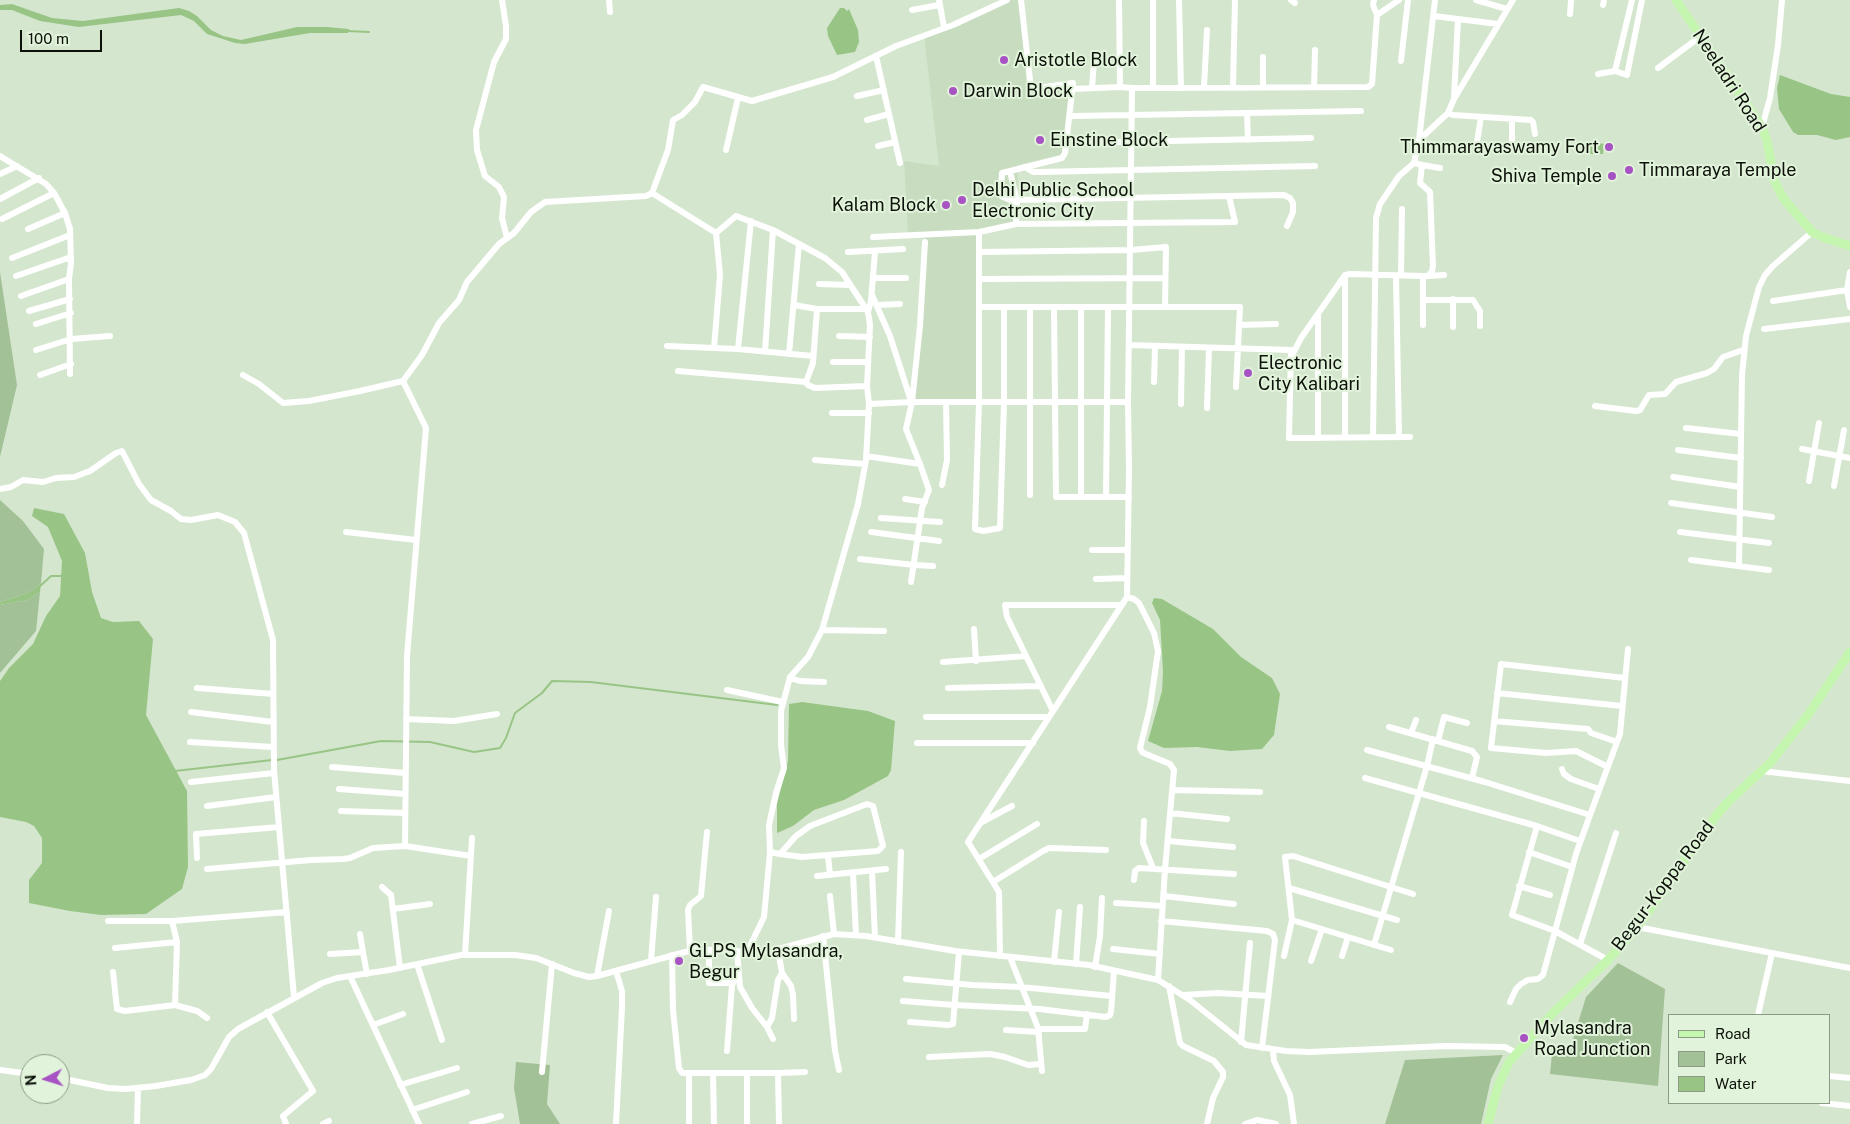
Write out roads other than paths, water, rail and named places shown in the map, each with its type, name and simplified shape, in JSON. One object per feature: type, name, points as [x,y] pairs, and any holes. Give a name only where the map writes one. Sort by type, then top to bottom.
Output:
[{"type":"main road","name":"Neeladri Road","points":[[1676,0],[1762,127],[1767,141],[1774,180],[1783,198],[1812,232],[1850,246]]},
{"type":"main road","name":"Begur-Koppa Road","points":[[1488,1124],[1498,1086],[1509,1062],[1554,1012],[1608,960],[1637,927],[1715,817],[1728,802],[1770,763],[1808,714],[1850,652]]},
{"type":"street","points":[[502,0],[506,38],[494,62],[476,130],[477,150],[485,176],[499,187],[504,197],[502,218],[508,238]]},
{"type":"street","points":[[609,0],[610,12]]},
{"type":"street","points":[[243,375],[260,384],[283,403],[308,401],[403,381],[422,355],[439,324],[459,300],[467,282],[499,244],[514,233],[531,212],[545,202],[646,196],[652,193],[668,150],[673,120],[682,115],[695,102],[703,86],[752,101],[824,79],[944,27],[953,25],[1007,0]]},
{"type":"street","points":[[1021,0],[1031,88],[1073,83],[1073,88],[1065,153],[1062,158],[1002,173],[1001,196],[1017,202],[1131,197],[1284,195],[1294,203],[1293,212],[1287,226]]},
{"type":"street","points":[[1119,0],[1120,87]]},
{"type":"street","points":[[1153,0],[1153,88]]},
{"type":"street","points":[[1179,0],[1181,88]]},
{"type":"street","points":[[1233,87],[1235,0]]},
{"type":"street","points":[[1073,88],[1368,87],[1372,84],[1377,15],[1373,5],[1374,0]]},
{"type":"street","points":[[1377,15],[1399,0]]},
{"type":"street","points":[[1402,62],[1408,0]]},
{"type":"street","points":[[1372,437],[1376,218],[1380,204],[1399,176],[1414,163],[1419,140],[1435,0]]},
{"type":"street","points":[[1476,0],[1508,9]]},
{"type":"street","points":[[1419,140],[1448,113],[1454,99],[1513,0]]},
{"type":"street","points":[[1570,14],[1571,0]]},
{"type":"street","points":[[1616,71],[1632,0]]},
{"type":"street","points":[[1598,74],[1616,71],[1627,75],[1642,0]]},
{"type":"street","points":[[1762,127],[1770,98],[1782,0]]},
{"type":"street","points":[[912,10],[939,2],[944,27]]},
{"type":"street","points":[[1434,16],[1498,24]]},
{"type":"street","points":[[1454,99],[1458,19]]},
{"type":"street","points":[[1204,87],[1207,30]]},
{"type":"street","points":[[1658,68],[1701,36]]},
{"type":"street","points":[[1314,87],[1315,50]]},
{"type":"street","points":[[876,56],[900,163]]},
{"type":"street","points":[[1262,87],[1263,57]]},
{"type":"street","points":[[1092,88],[1094,62]]},
{"type":"street","points":[[1000,956],[999,892],[968,842],[1127,597],[1132,88]]},
{"type":"street","points":[[857,96],[884,90]]},
{"type":"street","points":[[726,150],[738,98]]},
{"type":"street","points":[[1073,116],[1361,112]]},
{"type":"street","points":[[1247,113],[1248,140]]},
{"type":"street","points":[[1448,113],[1453,115],[1531,120],[1535,134]]},
{"type":"street","points":[[867,120],[889,114]]},
{"type":"street","points":[[1477,142],[1481,117]]},
{"type":"street","points":[[1512,119],[1512,142]]},
{"type":"street","points":[[1074,143],[1311,138]]},
{"type":"street","points":[[878,146],[895,142]]},
{"type":"street","points":[[0,156],[39,178],[54,193],[65,213],[70,235],[71,257],[70,374]]},
{"type":"street","points":[[1414,163],[1440,168]]},
{"type":"street","points":[[1422,165],[1420,183],[1430,192],[1433,266],[1425,276],[1423,325]]},
{"type":"street","points":[[0,174],[17,166]]},
{"type":"street","points":[[1024,167],[1033,172],[1038,172],[1315,166]]},
{"type":"street","points":[[1010,171],[1017,202],[1016,224]]},
{"type":"street","points":[[0,199],[39,178]]},
{"type":"street","points":[[2,219],[54,193]]},
{"type":"street","points":[[652,193],[716,234]]},
{"type":"street","points":[[873,237],[979,232],[1016,224],[1235,222],[1229,196]]},
{"type":"street","points":[[1399,437],[1399,275],[1402,209]]},
{"type":"street","points":[[28,229],[65,213]]},
{"type":"street","points":[[716,234],[736,216],[773,230],[825,258],[842,272],[867,310],[870,325],[867,386],[870,404],[866,456],[858,504],[822,630],[808,657],[790,678],[783,702],[780,745],[784,768],[776,793],[770,825],[770,852],[764,917],[747,952]]},
{"type":"street","points":[[738,349],[751,222]]},
{"type":"street","points":[[766,352],[773,230]]},
{"type":"street","points":[[979,232],[979,402],[975,529],[983,531],[1000,528],[1004,402],[1004,307]]},
{"type":"street","points":[[1739,566],[1743,350],[1746,336],[1759,287],[1765,275],[1812,232]]},
{"type":"street","points":[[714,348],[720,275],[716,234]]},
{"type":"street","points":[[12,258],[70,235]]},
{"type":"street","points":[[912,582],[922,508],[929,490],[906,429],[912,402],[920,326],[925,242]]},
{"type":"street","points":[[789,354],[799,244]]},
{"type":"street","points":[[979,252],[1166,248],[1165,307]]},
{"type":"street","points":[[848,252],[903,249]]},
{"type":"street","points":[[867,310],[872,295],[875,252]]},
{"type":"street","points":[[16,276],[71,257]]},
{"type":"street","points":[[1850,272],[1847,290],[1850,307]]},
{"type":"street","points":[[1345,275],[1444,275]]},
{"type":"street","points":[[1290,358],[1345,275]]},
{"type":"street","points":[[1345,275],[1345,437]]},
{"type":"street","points":[[873,278],[906,278]]},
{"type":"street","points":[[979,278],[1166,278]]},
{"type":"street","points":[[21,296],[70,279]]},
{"type":"street","points":[[819,284],[850,285]]},
{"type":"street","points":[[1773,301],[1847,290]]},
{"type":"street","points":[[872,295],[890,336],[912,402]]},
{"type":"street","points":[[29,311],[70,299]]},
{"type":"street","points":[[1453,299],[1453,327]]},
{"type":"street","points":[[1423,300],[1473,300],[1480,311],[1480,326]]},
{"type":"street","points":[[877,305],[900,304]]},
{"type":"street","points":[[794,305],[867,310]]},
{"type":"street","points":[[979,307],[1240,307],[1236,387]]},
{"type":"street","points":[[1030,307],[1030,494]]},
{"type":"street","points":[[1054,307],[1056,497],[1129,497]]},
{"type":"street","points":[[1081,307],[1081,497]]},
{"type":"street","points":[[1106,497],[1108,307]]},
{"type":"street","points":[[806,382],[812,367],[817,308]]},
{"type":"street","points":[[36,324],[71,313]]},
{"type":"street","points":[[1318,314],[1318,438]]},
{"type":"street","points":[[1764,329],[1850,319]]},
{"type":"street","points":[[1239,326],[1276,324]]},
{"type":"street","points":[[36,350],[71,339],[110,336]]},
{"type":"street","points":[[839,336],[870,337]]},
{"type":"street","points":[[1129,345],[1291,350],[1289,438],[1410,437]]},
{"type":"street","points":[[668,346],[738,349],[813,356]]},
{"type":"street","points":[[1154,382],[1155,346]]},
{"type":"street","points":[[1181,404],[1182,347]]},
{"type":"street","points":[[1207,408],[1209,348]]},
{"type":"street","points":[[1595,406],[1640,410],[1649,395],[1665,394],[1676,382],[1707,373],[1723,357],[1743,350]]},
{"type":"street","points":[[833,362],[868,362]]},
{"type":"street","points":[[40,375],[71,364]]},
{"type":"street","points":[[678,371],[806,382],[815,388],[867,386]]},
{"type":"street","points":[[403,381],[426,428],[407,656],[405,846]]},
{"type":"street","points":[[870,404],[912,402],[1128,402]]},
{"type":"street","points":[[942,485],[947,460],[946,402]]},
{"type":"street","points":[[832,413],[869,414]]},
{"type":"street","points":[[1809,481],[1819,423]]},
{"type":"street","points":[[1686,428],[1741,434]]},
{"type":"street","points":[[1834,486],[1844,430]]},
{"type":"street","points":[[1802,449],[1850,458]]},
{"type":"street","points":[[1678,450],[1741,458]]},
{"type":"street","points":[[0,489],[10,487],[23,480],[43,482],[56,478],[74,477],[90,471],[122,451],[139,484],[151,500],[181,519],[191,520],[218,515],[235,522],[244,533],[273,640],[274,773],[294,997]]},
{"type":"street","points":[[866,456],[920,464]]},
{"type":"street","points":[[815,460],[865,464]]},
{"type":"street","points":[[1673,477],[1740,487]]},
{"type":"street","points":[[905,500],[925,502]]},
{"type":"street","points":[[1671,503],[1772,517]]},
{"type":"street","points":[[881,518],[940,522]]},
{"type":"street","points":[[346,532],[416,540]]},
{"type":"street","points":[[871,532],[939,541]]},
{"type":"street","points":[[1680,532],[1769,543]]},
{"type":"street","points":[[1092,550],[1128,550]]},
{"type":"street","points":[[860,559],[933,566]]},
{"type":"street","points":[[1691,560],[1769,570]]},
{"type":"street","points":[[1096,579],[1127,578]]},
{"type":"street","points":[[1127,597],[1139,603],[1154,633],[1158,651],[1150,707],[1140,748],[1142,752],[1167,762],[1172,767],[1173,790],[1162,906],[1158,980]]},
{"type":"street","points":[[1053,711],[1007,617],[1005,604],[1122,605]]},
{"type":"street","points":[[974,629],[976,661]]},
{"type":"street","points":[[822,630],[884,631]]},
{"type":"street","points":[[1510,1002],[1516,989],[1521,984],[1528,980],[1538,979],[1542,975],[1580,841],[1620,734],[1628,649]]},
{"type":"street","points":[[943,662],[1026,656]]},
{"type":"street","points":[[1608,767],[1576,751],[1546,753],[1491,748],[1501,664],[1625,678]]},
{"type":"street","points":[[790,678],[800,681],[824,682]]},
{"type":"street","points":[[948,688],[1041,686]]},
{"type":"street","points":[[197,688],[273,694]]},
{"type":"street","points":[[727,690],[783,702]]},
{"type":"street","points":[[1497,693],[1622,706]]},
{"type":"street","points":[[191,712],[273,722]]},
{"type":"street","points":[[406,719],[454,721],[497,714]]},
{"type":"street","points":[[926,717],[1049,717]]},
{"type":"street","points":[[1374,945],[1427,766],[1444,717],[1467,723]]},
{"type":"street","points":[[1411,733],[1416,720]]},
{"type":"street","points":[[1494,721],[1588,729],[1591,733],[1617,742]]},
{"type":"street","points":[[1389,727],[1472,750],[1476,753],[1472,778]]},
{"type":"street","points":[[190,742],[274,747]]},
{"type":"street","points":[[917,743],[1032,742]]},
{"type":"street","points":[[1368,750],[1472,778],[1590,815]]},
{"type":"street","points":[[332,767],[405,773]]},
{"type":"street","points":[[1562,769],[1564,774],[1571,779],[1599,789]]},
{"type":"street","points":[[1761,771],[1850,781]]},
{"type":"street","points":[[190,782],[274,773]]},
{"type":"street","points":[[1365,778],[1537,826],[1580,841]]},
{"type":"street","points":[[339,788],[405,794]]},
{"type":"street","points":[[1173,790],[1260,792]]},
{"type":"street","points":[[207,806],[276,797]]},
{"type":"street","points":[[770,852],[780,854],[802,857],[874,852],[882,849],[873,806],[867,804],[810,826],[796,836],[780,854]]},
{"type":"street","points":[[981,822],[1012,806]]},
{"type":"street","points":[[341,811],[405,813]]},
{"type":"street","points":[[1170,813],[1228,819]]},
{"type":"street","points":[[1144,821],[1143,843],[1153,868]]},
{"type":"street","points":[[979,859],[1037,824]]},
{"type":"street","points":[[1537,826],[1512,915],[1554,931],[1608,960]]},
{"type":"street","points":[[197,858],[196,834],[279,827]]},
{"type":"street","points":[[690,950],[688,910],[690,905],[701,896],[707,832]]},
{"type":"street","points":[[1580,944],[1616,833]]},
{"type":"street","points":[[465,955],[472,838]]},
{"type":"street","points":[[1168,841],[1233,847]]},
{"type":"street","points":[[206,869],[344,859],[372,848],[405,846],[471,856]]},
{"type":"street","points":[[992,882],[1049,848],[1106,850]]},
{"type":"street","points":[[898,942],[901,852]]},
{"type":"street","points":[[1529,852],[1572,867]]},
{"type":"street","points":[[828,855],[830,875]]},
{"type":"street","points":[[1284,956],[1292,920],[1285,857],[1289,856],[1413,894]]},
{"type":"street","points":[[1134,880],[1136,869],[1153,868],[1234,874]]},
{"type":"street","points":[[817,876],[886,869]]},
{"type":"street","points":[[872,870],[875,937]]},
{"type":"street","points":[[853,873],[856,935]]},
{"type":"street","points":[[1519,886],[1550,895]]},
{"type":"street","points":[[382,887],[391,895],[400,968]]},
{"type":"street","points":[[1289,888],[1397,920]]},
{"type":"street","points":[[830,896],[834,934]]},
{"type":"street","points":[[1164,896],[1234,904]]},
{"type":"street","points":[[652,961],[656,897]]},
{"type":"street","points":[[1095,967],[1100,936],[1102,898]]},
{"type":"street","points":[[1116,903],[1162,906]]},
{"type":"street","points":[[393,909],[430,904]]},
{"type":"street","points":[[1076,964],[1080,907]]},
{"type":"street","points":[[597,976],[609,911]]},
{"type":"street","points":[[108,921],[172,921],[286,912]]},
{"type":"street","points":[[1054,962],[1059,912]]},
{"type":"street","points":[[1292,920],[1391,950]]},
{"type":"street","points":[[172,921],[177,942],[175,1005]]},
{"type":"street","points":[[1161,921],[1267,931],[1274,934],[1275,940],[1262,1048]]},
{"type":"street","points":[[1637,927],[1850,968]]},
{"type":"street","points":[[1311,961],[1322,929]]},
{"type":"street","points":[[360,934],[366,974]]},
{"type":"street","points":[[70,1080],[108,1088],[138,1088],[191,1080],[205,1075],[211,1069],[229,1037],[238,1029],[322,983],[350,976],[465,955],[515,955],[536,958],[589,977],[690,950],[747,952],[778,950],[834,934],[875,937],[959,952],[1076,964],[1158,980],[1183,995],[1246,1046],[1273,1050],[1336,1052],[1446,1046],[1505,1047],[1516,1053]]},
{"type":"street","points":[[823,936],[838,1070]]},
{"type":"street","points":[[1342,956],[1348,937]]},
{"type":"street","points":[[115,948],[177,942]]},
{"type":"street","points":[[1242,1042],[1250,943]]},
{"type":"street","points":[[1113,949],[1160,954]]},
{"type":"street","points":[[709,950],[709,983],[733,983],[739,978]]},
{"type":"street","points":[[778,950],[782,973],[791,986],[794,1019]]},
{"type":"street","points":[[737,951],[740,987],[773,1039]]},
{"type":"street","points":[[330,954],[362,952]]},
{"type":"street","points":[[910,1022],[950,1025],[954,1022],[959,952]]},
{"type":"street","points":[[1758,1014],[1772,953]]},
{"type":"street","points":[[672,955],[673,1010],[679,1068],[682,1073],[805,1072]]},
{"type":"street","points":[[929,1056],[990,1054],[1005,1057],[1028,1066],[1041,1068],[1038,1031],[1010,957]]},
{"type":"street","points":[[417,964],[442,1040]]},
{"type":"street","points":[[542,1072],[552,964]]},
{"type":"street","points":[[616,971],[622,991],[616,1124]]},
{"type":"street","points":[[903,1001],[1106,1016],[1110,1015],[1114,971]]},
{"type":"street","points":[[113,972],[117,1009],[125,1011],[175,1005],[197,1010],[207,1018]]},
{"type":"street","points":[[767,1027],[772,1018],[778,980],[782,973]]},
{"type":"street","points":[[350,976],[419,1124]]},
{"type":"street","points":[[906,979],[1021,986],[1111,996]]},
{"type":"street","points":[[727,1051],[733,983]]},
{"type":"street","points":[[1169,986],[1180,1043],[1206,1056],[1221,1067],[1224,1072],[1213,1098],[1208,1124]]},
{"type":"street","points":[[1183,995],[1218,993],[1268,996]]},
{"type":"street","points":[[267,1012],[313,1091],[283,1116],[286,1124]]},
{"type":"street","points":[[373,1025],[404,1014]]},
{"type":"street","points":[[1006,1030],[1085,1029],[1087,1014]]},
{"type":"street","points":[[1273,1050],[1274,1061],[1290,1095],[1294,1124]]},
{"type":"street","points":[[400,1085],[457,1068]]},
{"type":"street","points":[[0,1070],[20,1073]]},
{"type":"street","points":[[714,1073],[714,1124]]},
{"type":"street","points":[[747,1073],[747,1124]]},
{"type":"street","points":[[778,1073],[779,1124]]},
{"type":"street","points":[[689,1074],[689,1124]]},
{"type":"street","points":[[1830,1076],[1850,1078]]},
{"type":"street","points":[[137,1124],[138,1088]]},
{"type":"street","points":[[412,1110],[467,1092]]},
{"type":"street","points":[[1830,1104],[1850,1106]]},
{"type":"street","points":[[472,1124],[501,1116]]},
{"type":"street","points":[[1245,1124],[1257,1120],[1276,1124]]},
{"type":"water","points":[[12,4],[52,18],[83,21],[179,8],[197,16],[211,30],[223,36],[241,40],[297,27],[349,29],[348,33],[310,33],[245,44],[235,43],[207,34],[194,21],[181,15],[79,27],[40,21],[12,10],[0,10],[0,5]]},
{"type":"water","points":[[840,8],[844,8],[847,11],[849,9],[858,30],[859,42],[855,52],[837,55],[828,36],[827,28]]},
{"type":"water","points":[[1780,75],[1831,94],[1850,97],[1850,137],[1836,140],[1817,135],[1798,135],[1793,132],[1779,109],[1777,88]]},
{"type":"water","points":[[1589,141],[1604,144],[1603,154],[1588,154]]},
{"type":"water","points":[[34,508],[64,514],[85,553],[92,592],[101,618],[113,622],[139,621],[153,639],[146,715],[187,791],[188,867],[182,889],[146,914],[101,915],[29,903],[29,880],[42,863],[42,838],[34,826],[26,822],[0,817],[0,681],[9,668],[33,644],[46,616],[60,596],[62,561],[48,527],[32,516]]},
{"type":"water","points":[[41,583],[40,592],[27,600],[0,605],[0,602],[33,590]]},
{"type":"water","points":[[1154,598],[1162,599],[1213,629],[1241,657],[1272,678],[1280,694],[1274,735],[1262,749],[1230,751],[1197,747],[1164,748],[1148,741],[1162,691],[1163,672],[1160,620],[1152,603]]},
{"type":"water","points":[[802,702],[868,711],[895,721],[891,770],[888,776],[844,800],[814,810],[793,826],[777,833],[777,804],[788,761],[789,704]]},
{"type":"waterway","points":[[347,31],[369,32]]},
{"type":"waterway","points":[[38,588],[51,576],[62,576]]},
{"type":"waterway","points":[[277,760],[381,741],[430,742],[474,752],[500,748],[506,738],[515,713],[542,693],[552,681],[591,682],[777,705]]},
{"type":"waterway","points":[[175,771],[272,760]]},
{"type":"place","name":"Aristotle Block","points":[[1004,60]]},
{"type":"place","name":"Darwin Block","points":[[953,91]]},
{"type":"place","name":"Einstine Block","points":[[1040,140]]},
{"type":"place","name":"Thimmarayaswamy Fort","points":[[1609,147]]},
{"type":"place","name":"Timmaraya Temple","points":[[1629,170]]},
{"type":"place","name":"Shiva Temple","points":[[1612,176]]},
{"type":"place","name":"Delhi Public School Electronic City","points":[[962,200]]},
{"type":"place","name":"Kalam Block","points":[[946,205]]},
{"type":"place","name":"Electronic City Kalibari","points":[[1248,373]]},
{"type":"place","name":"GLPS Mylasandra, Begur","points":[[679,961]]},
{"type":"place","name":"Mylasandra Road Junction","points":[[1524,1038]]}]
